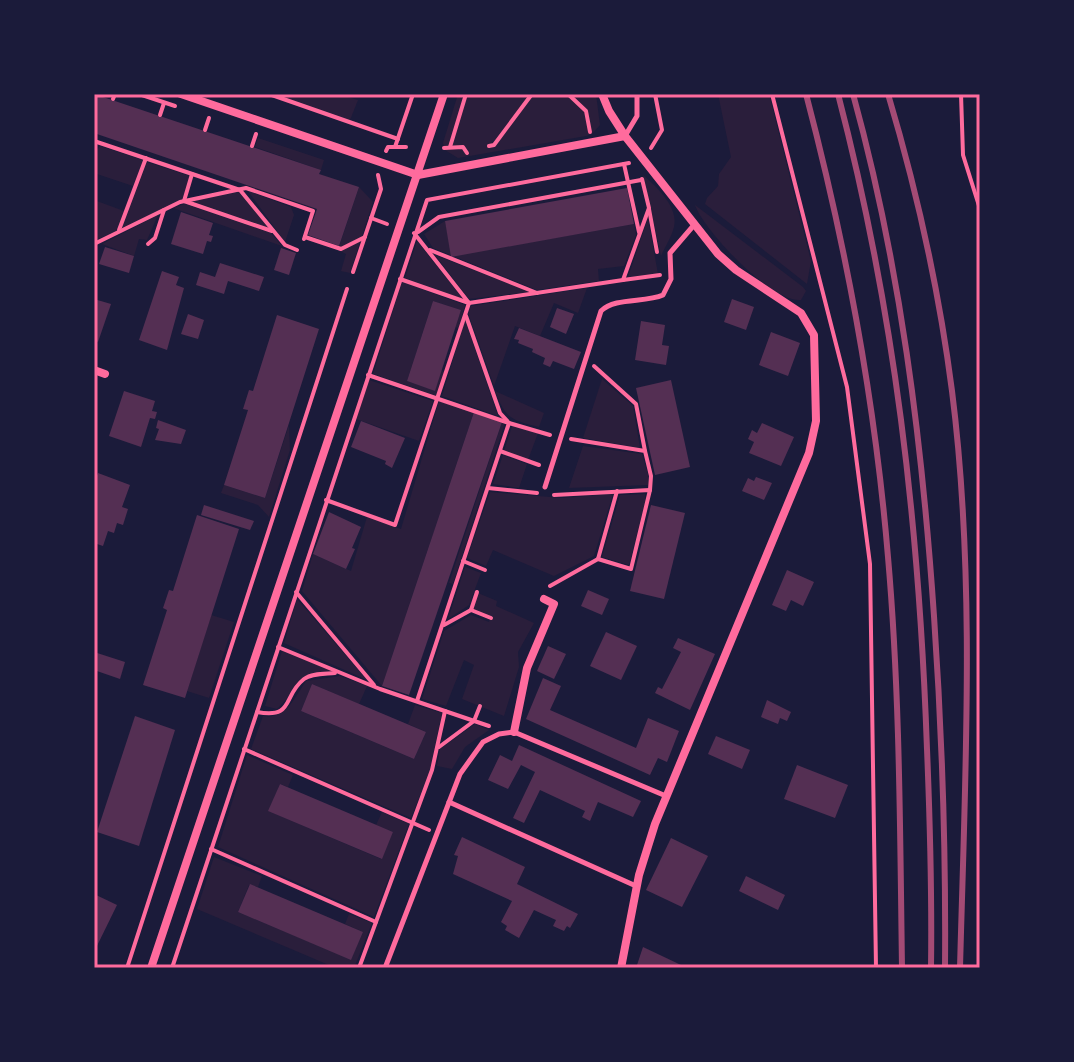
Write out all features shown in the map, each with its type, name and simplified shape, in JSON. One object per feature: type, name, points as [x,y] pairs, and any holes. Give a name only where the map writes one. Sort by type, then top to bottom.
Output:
[{"type":"street","points":[[181,94],[418,175],[625,136]]},
{"type":"street","points":[[151,968],[444,94]]},
{"type":"street","points":[[602,94],[625,136],[718,254],[736,270],[801,313],[809,324],[814,335],[816,421],[809,453],[655,824],[637,886],[621,968]]},
{"type":"street","points":[[94,370],[105,374]]},
{"type":"street","points":[[514,732],[527,668],[554,604],[544,599]]},
{"type":"lane","points":[[625,136],[637,116],[637,94]]},
{"type":"lane","points":[[545,487],[604,308],[663,295],[671,279],[670,253],[694,225]]},
{"type":"lane","points":[[385,968],[460,774],[483,742],[499,734],[514,732],[666,796]]},
{"type":"lane","points":[[449,802],[637,886]]},
{"type":"path","points":[[269,94],[398,139]]},
{"type":"path","points":[[395,147],[413,94]]},
{"type":"path","points":[[466,94],[447,147],[463,147],[471,157]]},
{"type":"path","points":[[481,149],[494,145],[532,94]]},
{"type":"path","points":[[568,94],[586,111],[590,135]]},
{"type":"path","points":[[649,150],[662,130],[655,94]]},
{"type":"path","points":[[772,94],[847,387],[870,564],[876,968]]},
{"type":"path","points":[[961,94],[963,155],[980,209]]},
{"type":"path","points":[[160,115],[164,103]]},
{"type":"path","points":[[205,130],[209,118]]},
{"type":"path","points":[[252,146],[256,134]]},
{"type":"path","points":[[94,148],[97,142],[240,190],[285,245],[297,250]]},
{"type":"path","points":[[385,154],[388,147],[406,147]]},
{"type":"path","points":[[118,232],[146,158]]},
{"type":"path","points":[[600,159],[602,168]]},
{"type":"path","points":[[172,968],[427,200],[633,162],[636,169]]},
{"type":"path","points":[[624,164],[640,235]]},
{"type":"path","points":[[184,201],[192,174]]},
{"type":"path","points":[[353,272],[381,189],[378,174]]},
{"type":"path","points":[[400,279],[469,303],[661,275],[641,178],[628,183],[439,217],[414,233]]},
{"type":"path","points":[[474,182],[475,191]]},
{"type":"path","points":[[94,244],[184,201],[246,188],[313,211],[304,238],[341,249],[365,237]]},
{"type":"path","points":[[184,201],[274,232]]},
{"type":"path","points":[[623,280],[649,208]]},
{"type":"path","points":[[148,244],[155,238],[164,210]]},
{"type":"path","points":[[371,218],[387,224]]},
{"type":"path","points":[[414,233],[469,303]]},
{"type":"path","points":[[427,249],[537,293]]},
{"type":"path","points":[[127,968],[347,289]]},
{"type":"path","points":[[326,500],[395,525],[438,398],[456,332],[469,303]]},
{"type":"path","points":[[465,313],[500,413],[509,423]]},
{"type":"path","points":[[586,360],[636,404],[651,476],[631,569],[598,559]]},
{"type":"path","points":[[368,375],[560,438],[645,451]]},
{"type":"path","points":[[417,701],[509,423]]},
{"type":"path","points":[[500,451],[550,468]]},
{"type":"path","points":[[488,488],[554,495],[650,490]]},
{"type":"path","points":[[550,586],[598,559],[617,490]]},
{"type":"path","points":[[463,561],[485,570]]},
{"type":"path","points":[[296,592],[377,688]]},
{"type":"path","points":[[442,626],[471,610],[477,592]]},
{"type":"path","points":[[471,610],[491,618]]},
{"type":"path","points":[[278,647],[377,688],[492,727],[499,734]]},
{"type":"path","points":[[257,712],[278,713],[284,710],[302,681],[312,675],[339,672]]},
{"type":"path","points":[[437,748],[474,721],[480,706]]},
{"type":"path","points":[[359,968],[432,770],[445,711]]},
{"type":"path","points":[[244,749],[437,833]]},
{"type":"path","points":[[211,849],[376,922]]},
{"type":"shaded area","points":[[276,94],[338,94],[358,100],[350,120]]},
{"type":"shaded area","points":[[458,94],[596,94],[600,125],[586,136],[458,158],[445,150],[443,143]]},
{"type":"shaded area","points":[[718,94],[769,94],[811,261],[807,284],[705,204],[718,186],[719,174],[731,157]]},
{"type":"shaded area","points":[[258,138],[324,160],[321,170],[255,147]]},
{"type":"shaded area","points":[[100,146],[143,160],[133,186],[94,173],[94,153]]},
{"type":"shaded area","points":[[147,162],[190,176],[182,200],[122,228]]},
{"type":"shaded area","points":[[643,175],[670,205],[675,220],[661,256]]},
{"type":"shaded area","points":[[359,187],[373,202],[350,273],[341,271],[346,254],[338,250]]},
{"type":"shaded area","points":[[248,191],[291,207],[294,215],[285,242]]},
{"type":"shaded area","points":[[239,192],[269,228],[192,201]]},
{"type":"shaded area","points":[[94,200],[124,211],[116,231],[94,241]]},
{"type":"shaded area","points":[[185,204],[271,233],[282,246],[173,208]]},
{"type":"shaded area","points":[[695,205],[803,287],[806,291],[801,300],[788,298],[773,290],[740,263],[711,231]]},
{"type":"shaded area","points":[[158,215],[147,240],[139,239],[134,256],[102,244]]},
{"type":"shaded area","points":[[648,218],[658,274],[628,277]]},
{"type":"shaded area","points":[[445,221],[452,256],[433,248],[424,234]]},
{"type":"shaded area","points":[[634,224],[636,235],[624,266],[598,269],[599,281],[537,290],[453,256]]},
{"type":"shaded area","points":[[417,241],[463,299],[405,278]]},
{"type":"shaded area","points":[[435,255],[530,292],[469,299]]},
{"type":"shaded area","points":[[402,282],[465,305],[459,328],[455,327],[461,310],[433,301],[407,381],[434,390],[441,370],[445,372],[437,396],[373,374]]},
{"type":"shaded area","points":[[587,288],[578,313],[554,303],[540,336],[515,326],[494,386],[468,313],[471,306]]},
{"type":"shaded area","points":[[465,320],[498,416],[442,396]]},
{"type":"shaded area","points":[[602,379],[633,406],[640,448],[583,438]]},
{"type":"shaded area","points":[[369,380],[433,401],[419,441],[356,419]]},
{"type":"shaded area","points":[[495,391],[544,413],[539,427],[506,413]]},
{"type":"shaded area","points":[[439,401],[474,412],[382,686],[302,591],[313,554],[351,571],[367,517],[401,529]]},
{"type":"shaded area","points":[[502,422],[505,423],[453,584],[449,583]]},
{"type":"shaded area","points":[[289,425],[290,450],[269,517],[258,505],[221,493],[224,485],[265,498]]},
{"type":"shaded area","points":[[512,426],[538,433],[528,460],[504,451]]},
{"type":"shaded area","points":[[583,446],[642,454],[648,485],[569,488]]},
{"type":"shaded area","points":[[503,455],[527,464],[519,488],[493,484]]},
{"type":"shaded area","points":[[490,492],[562,498],[613,494],[594,556],[554,576],[493,550],[486,566],[467,558]]},
{"type":"shaded area","points":[[645,494],[629,565],[602,557],[620,495]]},
{"type":"shaded area","points":[[465,567],[481,573],[469,605],[448,619]]},
{"type":"shaded area","points":[[478,593],[497,601],[496,606],[534,623],[518,652],[519,667],[504,716],[462,699],[474,665],[464,660],[446,706],[422,699],[444,631],[471,615],[489,622],[491,616],[473,609]]},
{"type":"shaded area","points":[[297,599],[367,680],[284,643]]},
{"type":"shaded area","points":[[211,615],[234,622],[209,698],[187,691]]},
{"type":"shaded area","points":[[282,651],[332,671],[308,676],[297,682],[277,709],[265,706]]},
{"type":"shaded area","points":[[340,676],[367,686],[359,704],[312,684],[301,711],[414,759],[426,732],[408,724],[415,705],[442,713],[430,770],[411,818],[251,749],[263,716],[284,711],[306,681]]},
{"type":"shaded area","points":[[475,724],[489,730],[465,747],[452,769],[437,766],[440,749]]},
{"type":"shaded area","points":[[247,755],[293,775],[288,787],[280,784],[269,811],[381,859],[393,832],[376,825],[382,812],[409,824],[374,917],[218,847]]},
{"type":"shaded area","points":[[214,857],[262,876],[258,887],[249,885],[238,912],[351,959],[363,932],[345,924],[349,914],[372,923],[354,968],[336,968],[197,909]]},
{"type":"building","points":[[94,94],[321,170],[319,174],[359,187],[339,246],[308,235],[317,209],[94,133]]},
{"type":"building","points":[[627,188],[634,224],[451,257],[445,221]]},
{"type":"building","points":[[181,212],[213,223],[209,235],[213,236],[211,242],[207,241],[203,254],[171,244]]},
{"type":"building","points":[[105,247],[134,256],[129,273],[99,264]]},
{"type":"building","points":[[281,248],[296,253],[289,275],[274,270]]},
{"type":"building","points":[[220,263],[264,277],[259,291],[228,281],[224,294],[196,285],[200,272],[215,277]]},
{"type":"building","points":[[162,271],[179,277],[176,285],[184,288],[167,350],[139,340]]},
{"type":"building","points":[[94,299],[111,304],[98,342],[94,340]]},
{"type":"building","points":[[732,299],[754,307],[746,330],[724,322]]},
{"type":"building","points":[[433,301],[461,310],[435,391],[407,381]]},
{"type":"building","points":[[557,308],[574,314],[566,334],[550,327]]},
{"type":"building","points":[[188,314],[204,320],[198,339],[181,334]]},
{"type":"building","points":[[277,315],[319,329],[265,498],[224,485],[248,410],[243,409],[249,390],[253,391]]},
{"type":"building","points":[[641,321],[665,325],[662,345],[669,346],[666,365],[635,360]]},
{"type":"building","points":[[519,328],[581,352],[574,369],[553,361],[550,367],[543,364],[545,358],[514,339]]},
{"type":"building","points":[[771,332],[800,343],[788,376],[759,365]]},
{"type":"building","points":[[671,380],[690,467],[655,475],[636,388]]},
{"type":"building","points":[[124,391],[155,401],[152,411],[157,412],[155,419],[150,418],[141,447],[109,436]]},
{"type":"building","points":[[474,412],[502,422],[409,695],[382,686]]},
{"type":"building","points":[[158,420],[186,430],[181,444],[155,440]]},
{"type":"building","points":[[361,421],[405,438],[392,468],[385,464],[386,461],[351,447]]},
{"type":"building","points":[[762,423],[794,437],[781,466],[749,453],[754,442],[748,439],[752,430],[757,433]]},
{"type":"building","points":[[98,473],[130,485],[122,507],[128,509],[123,525],[117,523],[114,533],[108,531],[103,546],[94,543],[94,484]]},
{"type":"building","points":[[756,477],[772,483],[764,500],[742,491],[748,478],[754,481]]},
{"type":"building","points":[[204,505],[254,521],[250,530],[201,515]]},
{"type":"building","points":[[651,505],[685,513],[664,599],[630,591]]},
{"type":"building","points":[[329,512],[361,527],[346,569],[313,554]]},
{"type":"building","points":[[197,515],[239,529],[185,698],[143,685],[167,610],[163,608],[169,590],[173,591]]},
{"type":"building","points":[[787,570],[814,582],[803,606],[791,600],[786,611],[772,605]]},
{"type":"building","points":[[588,590],[609,599],[602,615],[581,606]]},
{"type":"building","points":[[606,632],[637,646],[621,680],[590,666]]},
{"type":"building","points":[[678,638],[715,654],[690,710],[655,693],[658,687],[662,689],[681,652],[673,648]]},
{"type":"building","points":[[548,646],[566,654],[554,679],[537,671]]},
{"type":"building","points":[[94,652],[125,662],[120,679],[94,670]]},
{"type":"building","points":[[543,678],[561,686],[550,710],[636,748],[648,718],[679,731],[667,762],[658,758],[650,775],[526,719]]},
{"type":"building","points":[[312,684],[426,732],[414,759],[301,711]]},
{"type":"building","points":[[767,700],[791,712],[787,721],[780,718],[778,724],[761,717]]},
{"type":"building","points":[[135,716],[175,730],[139,846],[97,832]]},
{"type":"building","points":[[716,736],[750,750],[742,769],[708,754]]},
{"type":"building","points":[[519,745],[641,801],[633,817],[598,802],[590,821],[582,817],[585,811],[540,790],[524,823],[513,818],[535,772],[521,765],[508,789],[488,780],[500,755],[512,761]]},
{"type":"building","points":[[797,765],[848,785],[835,818],[784,799]]},
{"type":"building","points":[[280,784],[393,832],[382,859],[268,811]]},
{"type":"building","points":[[462,837],[525,867],[517,884],[578,914],[570,928],[567,926],[564,931],[553,926],[556,920],[534,910],[519,938],[505,930],[507,926],[501,922],[512,901],[453,874],[458,856],[454,855]]},
{"type":"building","points":[[671,838],[708,856],[682,907],[646,890]]},
{"type":"building","points":[[746,876],[785,895],[778,910],[739,891]]},
{"type":"building","points":[[250,884],[363,932],[351,960],[238,912]]},
{"type":"building","points":[[94,894],[117,905],[94,952]]},
{"type":"building","points":[[643,947],[681,965],[680,968],[636,968]]},
{"type":"railway","points":[[806,94],[834,209],[857,324],[882,499],[897,711],[902,968]]},
{"type":"railway","points":[[838,94],[875,257],[901,419],[910,500],[927,749],[931,968]]},
{"type":"railway","points":[[853,94],[896,287],[923,484],[941,748],[945,968]]},
{"type":"railway","points":[[888,94],[918,204],[934,278],[947,353],[959,462],[967,679],[960,968]]}]
